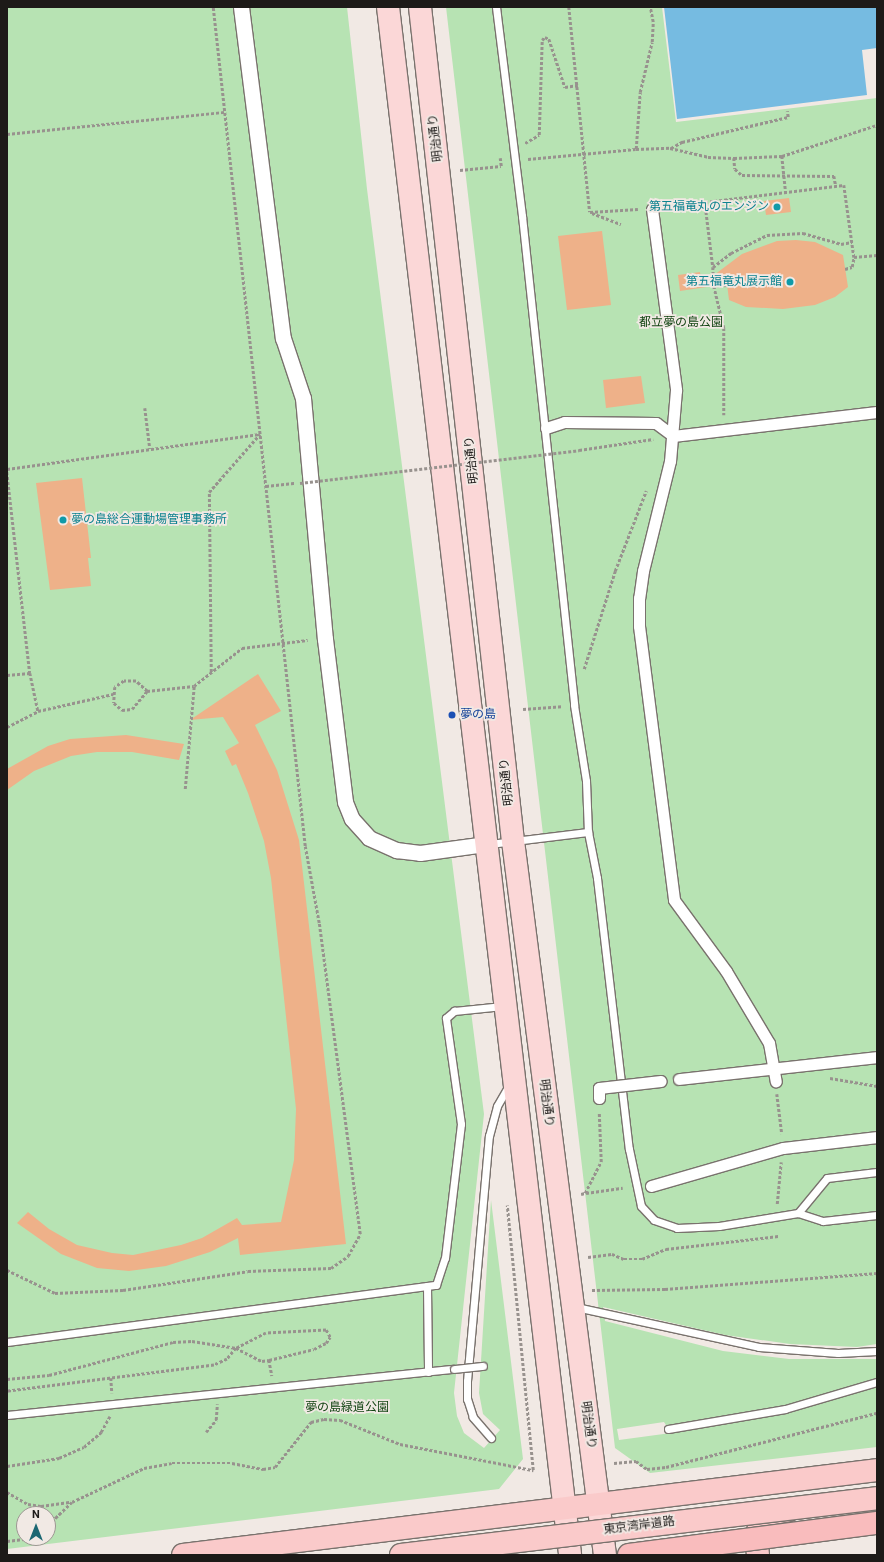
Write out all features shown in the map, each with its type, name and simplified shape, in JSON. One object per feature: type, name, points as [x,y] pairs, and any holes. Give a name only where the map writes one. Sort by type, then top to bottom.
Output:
[{"type":"highway","points":[[183,1555],[564,1510],[877,1470]]},
{"type":"highway","points":[[758,1555],[756,1536],[765,1520],[774,1514],[877,1492]]},
{"type":"highway","name":"東京湾岸道路","points":[[401,1555],[877,1498]]},
{"type":"highway","points":[[629,1555],[877,1523]]},
{"type":"main road","points":[[388,7],[504,1006],[570,1555]]},
{"type":"main road","name":"明治通り","points":[[420,7],[513,841],[572,1306],[600,1505],[605,1555]]},
{"type":"street","points":[[241,7],[283,338],[303,398],[325,639],[345,802],[352,819],[369,838],[396,850],[420,853],[486,844]]},
{"type":"street","points":[[652,209],[676,390],[670,461],[638,598],[639,626],[674,900],[726,971],[769,1043],[776,1081]]},
{"type":"street","points":[[546,428],[564,422],[656,423],[673,436],[877,412]]},
{"type":"street","points":[[679,1079],[877,1057]]},
{"type":"street","points":[[599,1098],[599,1088],[662,1081]]},
{"type":"street","points":[[650,1186],[783,1148],[877,1137]]},
{"type":"lane","points":[[496,7],[546,428],[574,705],[586,782],[588,832],[598,886],[628,1148],[642,1206],[654,1220],[677,1228],[719,1226],[798,1213],[823,1221],[877,1215]]},
{"type":"lane","points":[[486,844],[588,832]]},
{"type":"lane","points":[[7,1342],[436,1285],[445,1258],[461,1124],[446,1018],[454,1011],[504,1006]]},
{"type":"lane","points":[[491,1438],[472,1417],[467,1399],[467,1381],[489,1136],[497,1106],[513,1080]]},
{"type":"lane","points":[[798,1213],[827,1178],[877,1172]]},
{"type":"lane","points":[[427,1286],[428,1372]]},
{"type":"lane","points":[[572,1306],[759,1347],[838,1353],[877,1351]]},
{"type":"lane","points":[[7,1415],[216,1395],[483,1366]]},
{"type":"lane","points":[[668,1428],[785,1409],[877,1382]]},
{"type":"path","points":[[7,1270],[55,1293],[123,1290],[248,1271],[331,1268],[348,1256],[360,1234],[319,923],[305,846],[284,642],[213,7]]},
{"type":"path","points":[[569,7],[585,153],[584,167],[590,212]]},
{"type":"path","points":[[636,149],[640,92],[652,42],[653,22],[650,7]]},
{"type":"path","points":[[521,145],[539,135],[542,40],[545,37],[549,39],[565,87],[578,85]]},
{"type":"path","points":[[670,148],[682,142],[788,117],[787,111]]},
{"type":"path","points":[[7,134],[225,112]]},
{"type":"path","points":[[525,143],[527,159],[636,149],[670,148],[708,157],[734,158],[782,156],[877,125]]},
{"type":"path","points":[[460,170],[501,166],[500,155]]},
{"type":"path","points":[[782,156],[786,192]]},
{"type":"path","points":[[734,158],[735,169],[742,174],[834,176],[836,186]]},
{"type":"path","points":[[590,212],[652,209],[844,185],[854,257],[852,267],[845,269]]},
{"type":"path","points":[[705,202],[714,286],[724,328],[723,407]]},
{"type":"path","points":[[590,212],[622,224]]},
{"type":"path","points":[[713,267],[731,254],[767,235],[803,233],[841,244],[852,242]]},
{"type":"path","points":[[854,257],[877,255]]},
{"type":"path","points":[[714,286],[727,285]]},
{"type":"path","points":[[145,408],[150,449]]},
{"type":"path","points":[[7,468],[261,434]]},
{"type":"path","points":[[211,672],[209,492],[261,434]]},
{"type":"path","points":[[266,486],[579,450],[673,436]]},
{"type":"path","points":[[7,472],[30,673],[38,712]]},
{"type":"path","points":[[582,674],[615,572],[646,490],[651,484]]},
{"type":"path","points":[[146,691],[136,681],[124,681],[115,687],[113,694],[114,703],[122,710],[132,709],[146,691],[194,686],[242,648],[284,642],[325,639]]},
{"type":"path","points":[[7,676],[30,673]]},
{"type":"path","points":[[185,789],[194,686]]},
{"type":"path","points":[[7,727],[38,712],[113,694]]},
{"type":"path","points":[[523,709],[574,705]]},
{"type":"path","points":[[820,1064],[822,1076],[877,1086]]},
{"type":"path","points":[[776,1081],[782,1138]]},
{"type":"path","points":[[585,1193],[601,1162],[599,1098]]},
{"type":"path","points":[[581,1194],[623,1188]]},
{"type":"path","points":[[588,1257],[612,1254],[624,1259],[642,1259],[666,1249],[778,1236]]},
{"type":"path","points":[[592,1290],[665,1289],[877,1273]]},
{"type":"path","points":[[7,1379],[49,1375],[173,1342],[192,1341],[236,1348],[262,1361],[314,1349],[326,1343],[330,1337],[326,1330],[266,1333],[236,1348],[227,1359],[214,1364],[7,1391]]},
{"type":"path","points":[[7,1466],[59,1458],[84,1447],[109,1421],[112,1404],[111,1378]]},
{"type":"path","points":[[206,1432],[216,1420],[218,1409],[216,1395]]},
{"type":"path","points":[[605,1464],[636,1460],[647,1469],[666,1467],[877,1413]]},
{"type":"path","points":[[7,1492],[28,1504],[41,1506],[72,1502],[144,1468],[172,1463],[232,1463],[262,1469],[276,1467],[311,1422],[324,1419],[340,1420],[400,1444],[533,1470]]},
{"type":"path","points":[[56,1518],[72,1502]]},
{"type":"green space","name":"夢の島緑道公園","points":[[7,7],[347,7],[367,189],[484,1114],[454,1393],[457,1416],[464,1433],[484,1448],[500,1430],[483,1414],[479,1393],[491,1200],[523,1459],[499,1489],[56,1543],[56,1506],[16,1506],[16,1546],[32,1546],[7,1549]]},
{"type":"green space","name":"都立夢の島公園","points":[[446,7],[662,7],[676,122],[877,98],[877,1344],[857,1347],[790,1344],[725,1335],[603,1307],[605,1321],[723,1351],[789,1359],[877,1359],[877,1447],[650,1473],[615,1448]],"holes":[[[664,1422],[671,1433],[619,1440],[617,1429]]]},
{"type":"water","points":[[664,7],[877,7],[877,48],[862,50],[867,95],[677,119]]},
{"type":"building","points":[[789,198],[791,212],[766,215],[764,201]]},
{"type":"building","points":[[602,231],[611,305],[567,310],[558,236]]},
{"type":"building","points":[[796,240],[815,242],[843,255],[848,287],[835,297],[815,305],[783,309],[746,307],[729,300],[727,284],[680,291],[678,275],[700,272],[702,284],[742,254],[777,241]]},
{"type":"building","points":[[641,376],[645,403],[606,408],[603,380]]},
{"type":"building","name":"夢の島総合運動場管理事務所","points":[[82,478],[91,558],[88,558],[91,586],[50,590],[36,483]]},
{"type":"building","points":[[258,674],[281,711],[255,725],[277,770],[299,840],[346,1244],[240,1255],[238,1238],[210,1252],[166,1266],[129,1271],[97,1268],[61,1254],[17,1223],[28,1212],[49,1229],[77,1245],[112,1253],[133,1255],[181,1245],[202,1238],[237,1218],[242,1225],[281,1222],[294,1160],[296,1109],[271,878],[264,841],[248,793],[236,764],[232,766],[225,751],[239,743],[223,717],[190,720]]},
{"type":"building","points":[[126,735],[184,744],[179,760],[132,752],[97,752],[71,756],[34,771],[7,790],[7,769],[48,746],[70,739]]},
{"type":"place","name":"第五福竜丸のエンジン","points":[[777,207]]},
{"type":"place","name":"第五福竜丸展示館","points":[[790,282]]},
{"type":"place","name":"夢の島総合運動場管理事務所","points":[[63,520]]},
{"type":"place","name":"夢の島","points":[[452,715]]}]
